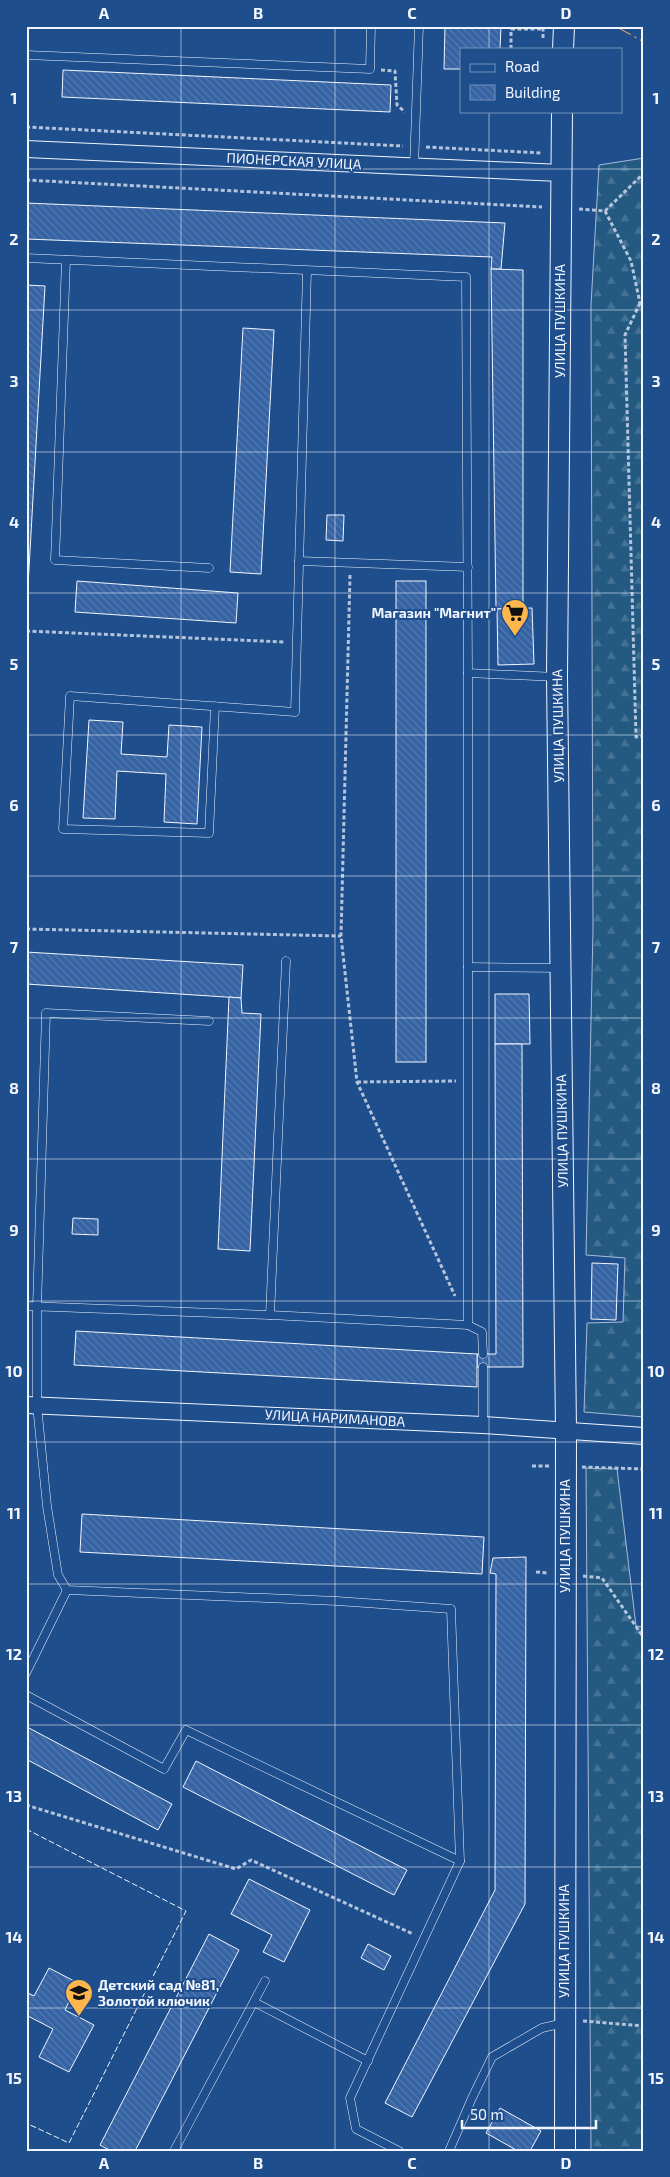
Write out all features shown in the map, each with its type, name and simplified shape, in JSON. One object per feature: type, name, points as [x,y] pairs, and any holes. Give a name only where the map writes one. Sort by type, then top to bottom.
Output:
[{"type":"street","points":[[563,48],[564,26]]},
{"type":"street","name":"УЛИЦА ПУШКИНА","points":[[562,112],[557,677],[566,1429],[564,2151]]},
{"type":"street","name":"ПИОНЕРСКАЯ УЛИЦА","points":[[26,149],[561,173]]},
{"type":"street","name":"УЛИЦА НАРИМАНОВА","points":[[32,1405],[566,1429],[644,1436]]},
{"type":"lane","points":[[26,54],[370,69],[371,26]]},
{"type":"lane","points":[[414,167],[420,26]]},
{"type":"lane","points":[[26,258],[466,277],[468,1325]]},
{"type":"lane","points":[[66,260],[55,560],[208,568]]},
{"type":"lane","points":[[215,706],[209,833],[64,829],[70,696],[215,706],[295,712],[307,271]]},
{"type":"lane","points":[[298,561],[468,567]]},
{"type":"lane","points":[[468,673],[557,677]]},
{"type":"lane","points":[[270,1315],[286,961]]},
{"type":"lane","points":[[468,967],[560,968]]},
{"type":"lane","points":[[67,1590],[58,1575],[32,1405],[46,1013],[209,1021]]},
{"type":"lane","points":[[26,1306],[468,1325],[482,1332],[483,1354]]},
{"type":"lane","points":[[483,1367],[483,1425]]},
{"type":"lane","points":[[26,1673],[67,1590]]},
{"type":"lane","points":[[67,1590],[337,1601],[451,1609],[460,1861],[350,2098],[356,2129],[399,2151]]},
{"type":"lane","points":[[26,1694],[164,1769],[186,1730],[460,1861]]},
{"type":"lane","points":[[174,2151],[266,1981]]},
{"type":"lane","points":[[254,2002],[368,2061]]},
{"type":"lane","points":[[449,2151],[492,2057],[542,2028],[564,2022]]},
{"type":"path","points":[[511,48],[511,27],[543,29]]},
{"type":"path","points":[[370,69],[396,71],[397,105],[416,122]]},
{"type":"path","points":[[26,127],[542,153]]},
{"type":"path","points":[[26,180],[605,211],[644,173]]},
{"type":"path","points":[[605,211],[631,262],[642,305],[625,335],[636,737],[644,736]]},
{"type":"path","points":[[350,574],[341,936],[357,1082],[455,1298]]},
{"type":"path","points":[[26,631],[296,642]]},
{"type":"path","points":[[26,929],[341,936]]},
{"type":"path","points":[[357,1082],[468,1081]]},
{"type":"path","points":[[532,1466],[644,1469]]},
{"type":"path","points":[[536,1572],[602,1578],[644,1638]]},
{"type":"path","points":[[26,1805],[236,1869],[250,1860],[424,1939]]},
{"type":"path","points":[[564,2022],[644,2026]]},
{"type":"green space","points":[[644,158],[644,1417],[584,1412],[587,1323],[623,1322],[625,1258],[586,1255],[593,929],[591,305],[599,165]]},
{"type":"green space","points":[[586,1468],[617,1469],[636,1626],[644,1627],[644,2151],[591,2151]]},
{"type":"building","points":[[445,26],[501,26],[500,48],[460,48],[460,69],[444,69]]},
{"type":"building","points":[[63,70],[391,85],[390,112],[62,97]]},
{"type":"building","points":[[26,203],[505,223],[501,269],[491,269],[492,257],[26,239]]},
{"type":"building","points":[[491,269],[523,270],[523,607],[496,609]]},
{"type":"building","points":[[26,285],[45,286],[27,604],[26,604]]},
{"type":"building","points":[[243,328],[274,330],[261,574],[230,572]]},
{"type":"building","points":[[327,515],[344,515],[343,541],[326,540]]},
{"type":"building","points":[[77,581],[238,593],[236,623],[75,612]]},
{"type":"building","points":[[396,581],[426,581],[426,1062],[396,1062]]},
{"type":"building","name":"Магазин \"Магнит\"","points":[[532,608],[534,664],[498,665],[497,609]]},
{"type":"building","points":[[89,720],[123,722],[121,754],[167,757],[169,725],[202,727],[197,824],[164,822],[166,774],[117,771],[115,819],[83,818]]},
{"type":"building","points":[[26,952],[243,965],[241,998],[26,984]]},
{"type":"building","points":[[495,994],[529,994],[530,1044],[495,1044]]},
{"type":"building","points":[[229,997],[241,998],[242,1013],[261,1014],[250,1251],[218,1249]]},
{"type":"building","points":[[495,1044],[522,1044],[523,1367],[477,1367],[477,1354],[496,1354]]},
{"type":"building","points":[[73,1218],[98,1219],[98,1235],[72,1234]]},
{"type":"building","points":[[592,1263],[618,1264],[616,1320],[591,1319]]},
{"type":"building","points":[[76,1331],[477,1354],[477,1387],[74,1365]]},
{"type":"building","points":[[82,1514],[484,1537],[482,1574],[80,1552]]},
{"type":"building","points":[[526,1557],[525,1904],[412,2117],[385,2103],[495,1890],[496,1574],[490,1573],[493,1558]]},
{"type":"building","points":[[29,1728],[172,1804],[158,1830],[26,1759],[26,1734]]},
{"type":"building","points":[[196,1761],[407,1870],[394,1895],[183,1787]]},
{"type":"building","points":[[249,1879],[310,1910],[284,1962],[263,1952],[272,1935],[231,1914]]},
{"type":"building","points":[[209,1934],[239,1950],[135,2151],[111,2151],[100,2145]]},
{"type":"building","points":[[368,1944],[391,1956],[384,1970],[361,1958]]},
{"type":"building","points":[[49,1968],[78,1983],[65,2010],[94,2025],[69,2072],[39,2057],[53,2029],[26,2015],[26,1992],[34,1996]]},
{"type":"building","points":[[500,2108],[541,2131],[530,2151],[518,2151],[486,2133]]},
{"type":"fence","points":[[26,1829],[186,1911],[69,2143],[26,2123]]},
{"type":"power","points":[[615,26],[644,42]]},
{"type":"place","name":"Магазин \"Магнит\"","points":[[515,637]]},
{"type":"place","name":"Детский сад №81, Золотой ключик","points":[[79,2017]]}]
